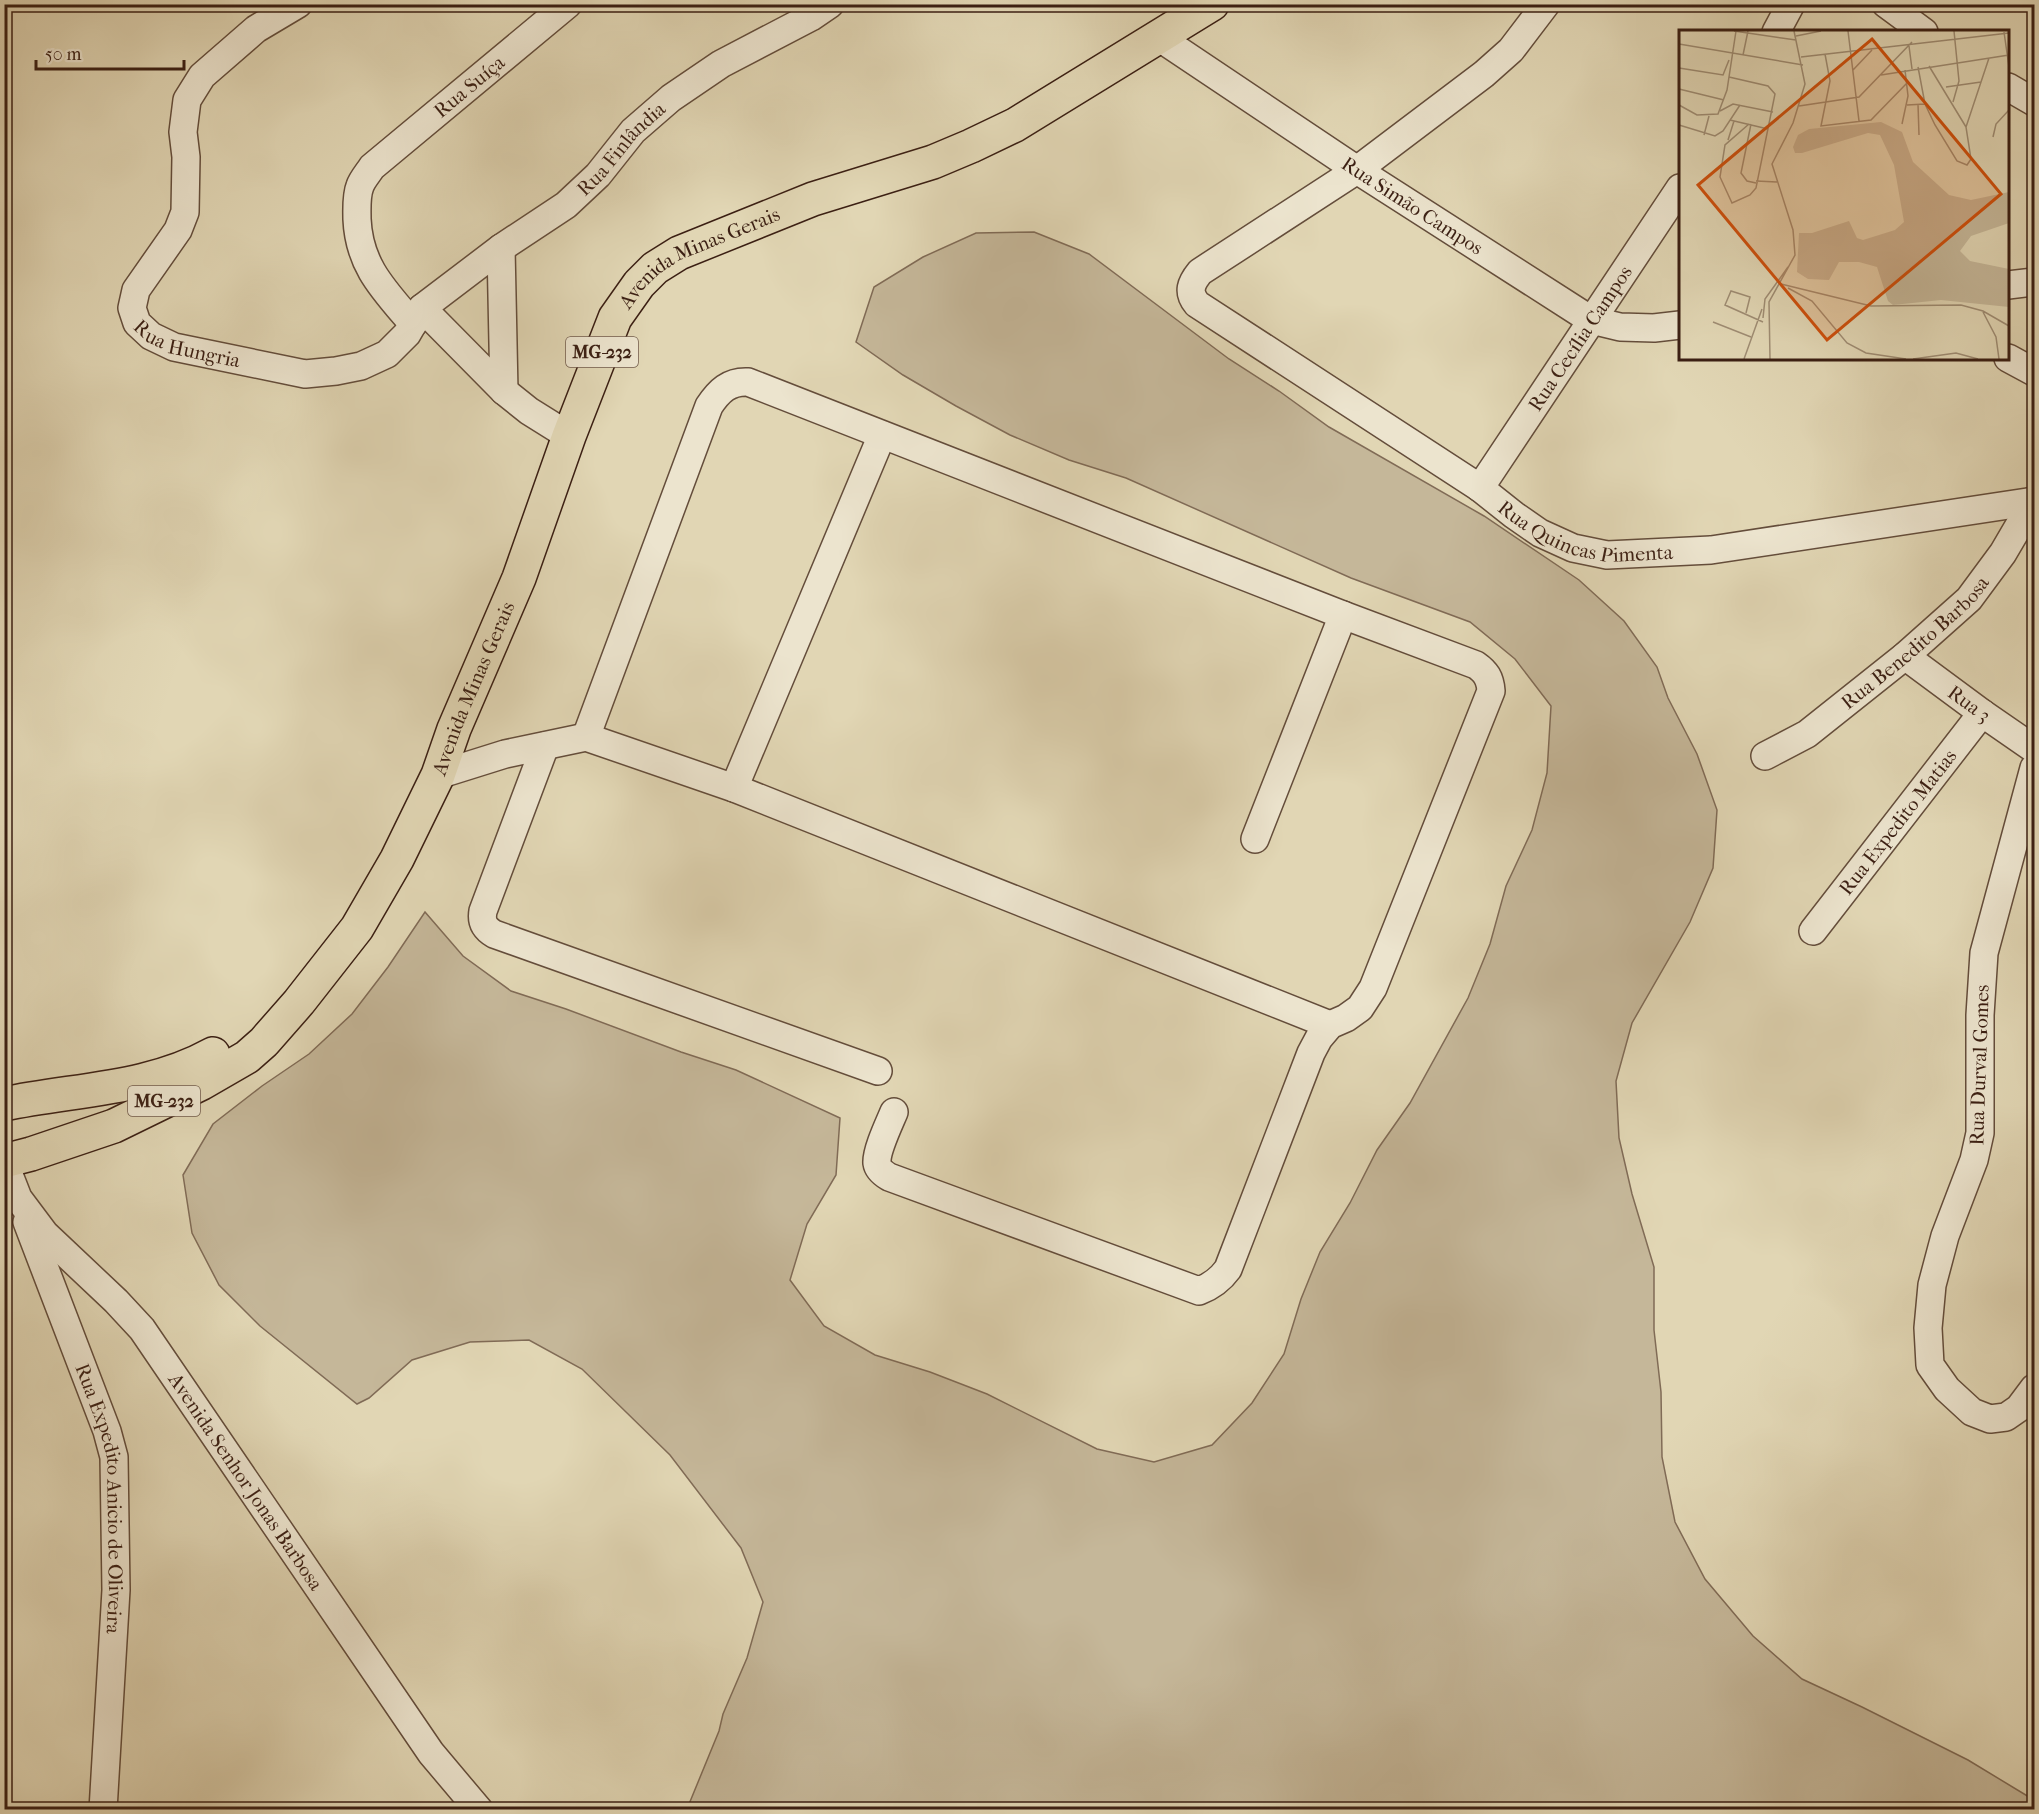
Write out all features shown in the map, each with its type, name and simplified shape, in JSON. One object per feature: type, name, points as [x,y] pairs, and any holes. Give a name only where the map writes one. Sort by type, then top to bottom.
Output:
[{"type":"main road","name":"Avenida Minas Gerais","points":[[299,1002],[357,928],[397,859],[438,775],[454,729],[519,578],[569,436],[615,318],[639,284],[655,268],[679,253],[813,199],[933,162],[1015,125],[1212,4]]},
{"type":"main road","name":"MG-232","points":[[11,1103],[109,1089],[157,1077],[199,1062],[258,1029],[299,1002]]},
{"type":"main road","name":"MG-232","points":[[13,1159],[114,1126],[202,1083],[247,1057],[264,1042],[299,1002]]},
{"type":"main road","points":[[11,1103],[32,1126],[13,1159]]},
{"type":"street","name":"Rua Hungria","points":[[298,4],[255,29],[202,76],[187,100],[183,132],[186,157],[185,212],[178,230],[136,290],[132,308],[137,322],[150,336],[174,347],[305,374],[361,366],[387,354],[407,334],[417,316]]},
{"type":"street","name":"Rua Suíça","points":[[417,316],[380,285],[363,256],[356,207],[360,186],[372,167],[568,4]]},
{"type":"street","points":[[1357,170],[1484,74],[1511,50],[1546,4]]},
{"type":"street","points":[[1777,30],[1791,4]]},
{"type":"street","points":[[1886,4],[1921,30]]},
{"type":"street","name":"Rua Finlândia","points":[[417,316],[501,248],[566,205],[598,175],[633,131],[671,98],[721,64],[815,9]]},
{"type":"street","name":"Rua Simão Campos","points":[[1160,38],[1357,170],[1592,320],[1620,327],[1654,328],[1679,324]]},
{"type":"street","points":[[2009,88],[2034,102]]},
{"type":"street","name":"Rua Quincas Pimenta","points":[[1357,170],[1200,272],[1190,288],[1192,299],[1480,488],[1540,533],[1573,548],[1607,555],[1711,550],[2034,500]]},
{"type":"street","name":"Rua Cecília Campos","points":[[1480,488],[1679,190]]},
{"type":"street","points":[[501,248],[504,391]]},
{"type":"street","points":[[2009,285],[2034,282]]},
{"type":"street","points":[[417,316],[529,411],[569,436]]},
{"type":"street","points":[[2009,359],[2034,372]]},
{"type":"street","points":[[586,737],[709,406],[725,387],[738,381],[748,382],[1476,665],[1485,672],[1490,679],[1491,691],[1373,988],[1360,1008],[1330,1025],[1319,1038],[1311,1053],[1228,1269],[1209,1287],[1199,1291],[889,1177],[881,1172],[877,1164],[878,1155],[894,1112]]},
{"type":"street","points":[[734,788],[882,435]]},
{"type":"street","name":"Rua Benedito Barbosa","points":[[1765,756],[1807,734],[1905,656],[1969,599],[2003,553],[2034,500]]},
{"type":"street","points":[[1255,840],[1343,615]]},
{"type":"street","name":"Rua 3","points":[[1905,656],[2034,749]]},
{"type":"street","name":"Rua Expedito Matias","points":[[1813,931],[1982,713]]},
{"type":"street","points":[[438,775],[505,754],[586,737],[734,788],[1330,1025]]},
{"type":"street","points":[[545,746],[483,911],[483,925],[488,930],[878,1071]]},
{"type":"street","name":"Rua Durval Gomes","points":[[2034,768],[1984,953],[1980,1015],[1980,1133],[1974,1160],[1945,1236],[1932,1285],[1928,1328],[1930,1365],[1947,1389],[1972,1412],[1990,1419],[2006,1418],[2019,1408],[2034,1388]]},
{"type":"street","name":"Avenida Senhor Jonas Barbosa","points":[[13,1159],[18,1198],[45,1234],[116,1301],[142,1329],[431,1753],[478,1809]]},
{"type":"street","name":"Rua Expedito Anicio de Oliveira","points":[[18,1198],[107,1431],[114,1457],[116,1590],[103,1809]]},
{"type":"shaded area","points":[[1034,232],[1089,254],[1229,359],[1329,427],[1484,516],[1579,580],[1624,621],[1657,667],[1668,698],[1697,754],[1717,810],[1713,868],[1690,922],[1632,1023],[1616,1081],[1619,1138],[1632,1194],[1654,1267],[1654,1330],[1661,1392],[1662,1457],[1675,1522],[1705,1579],[1753,1636],[1802,1679],[1968,1760],[2034,1800],[2034,1809],[687,1809],[747,1658],[763,1602],[741,1548],[670,1455],[582,1369],[529,1340],[470,1342],[412,1360],[369,1398],[357,1404],[260,1326],[219,1285],[192,1233],[183,1175],[213,1124],[262,1086],[309,1054],[352,1014],[388,967],[425,912],[463,956],[511,991],[736,1070],[840,1118],[836,1175],[807,1224],[790,1280],[824,1326],[875,1355],[930,1372],[987,1394],[1097,1449],[1154,1462],[1212,1445],[1252,1403],[1284,1354],[1301,1299],[1320,1252],[1350,1203],[1377,1150],[1410,1103],[1468,998],[1490,944],[1506,886],[1532,830],[1547,773],[1551,706],[1515,659],[1470,622],[1351,578],[1126,478],[1069,460],[1010,435],[903,375],[856,342],[874,287],[923,257],[976,233]]}]
